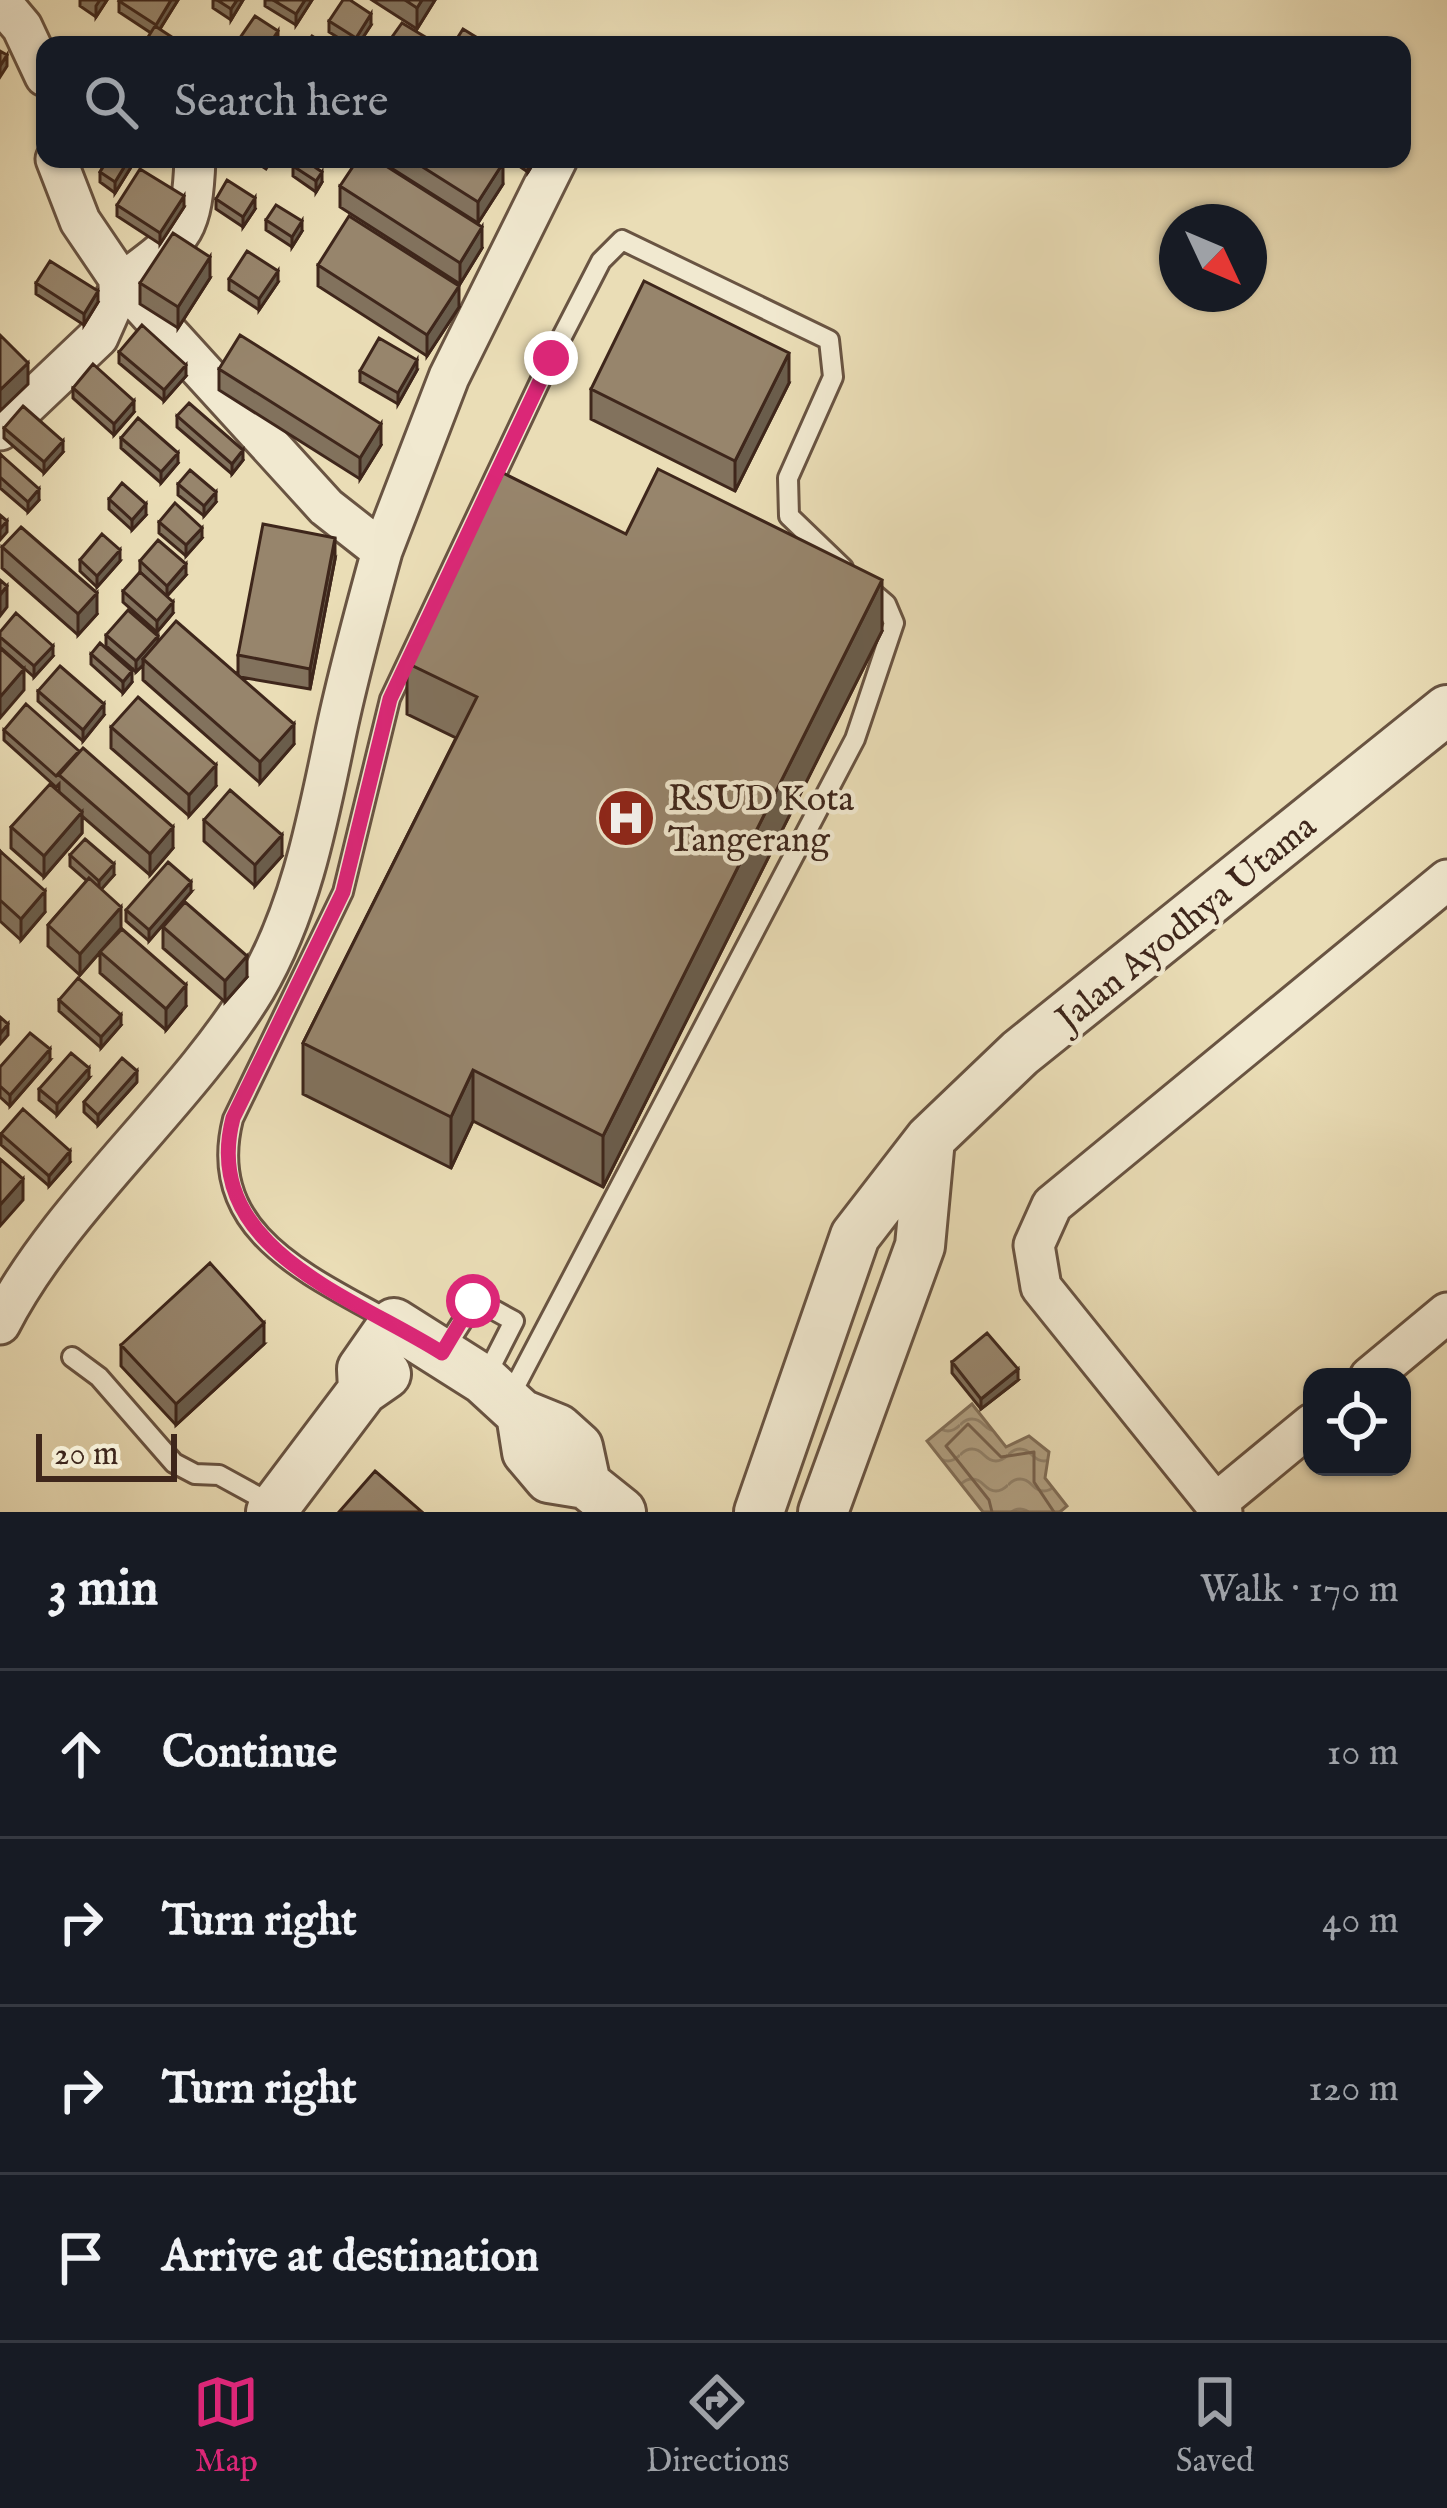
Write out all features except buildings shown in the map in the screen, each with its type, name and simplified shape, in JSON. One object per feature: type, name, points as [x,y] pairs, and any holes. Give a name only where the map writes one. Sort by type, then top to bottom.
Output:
[{"type":"street","points":[[0,2],[22,28],[36,57]]},
{"type":"street","points":[[60,168],[80,220],[122,283],[326,507],[382,551]]},
{"type":"street","points":[[0,430],[98,337],[122,283],[172,244],[189,224],[194,168]]},
{"type":"street","points":[[0,1324],[33,1273],[239,1011],[275,952],[294,906],[326,788],[382,551],[448,377],[552,168]]},
{"type":"street","name":"Jalan Ayodhya Utama","points":[[759,1512],[855,1237],[930,1139],[1020,1053],[1447,710]]},
{"type":"street","points":[[1303,1432],[1219,1508],[1041,1287],[1034,1245],[1052,1205],[1447,880]]},
{"type":"street","points":[[823,1512],[920,1246],[930,1139]]},
{"type":"street","points":[[1381,1368],[1447,1313]]},
{"type":"street","points":[[274,1509],[362,1390],[362,1370],[416,1337],[504,1399],[527,1452],[549,1478],[603,1498]]},
{"type":"lane","points":[[622,240],[829,340],[832,377],[788,478],[790,516],[886,604],[894,623],[855,739],[504,1399],[512,1318],[473,1301],[416,1337],[291,1265],[261,1240],[244,1215],[225,1149],[233,1118],[343,892],[390,699],[551,358],[601,261],[622,240]]},
{"type":"lane","points":[[72,1357],[99,1377],[174,1463],[195,1474],[219,1475],[274,1509]]},
{"type":"water","points":[[972,1404],[1006,1447],[1029,1436],[1049,1452],[1045,1478],[1067,1506],[1060,1512],[983,1512],[927,1441]]},
{"type":"place","name":"RSUD Kota Tangerang","points":[[626,818]]},
{"type":"route","points":[[473,1301],[442,1353],[291,1265],[261,1240],[244,1215],[225,1149],[233,1118],[343,892],[390,699],[551,358]]}]
